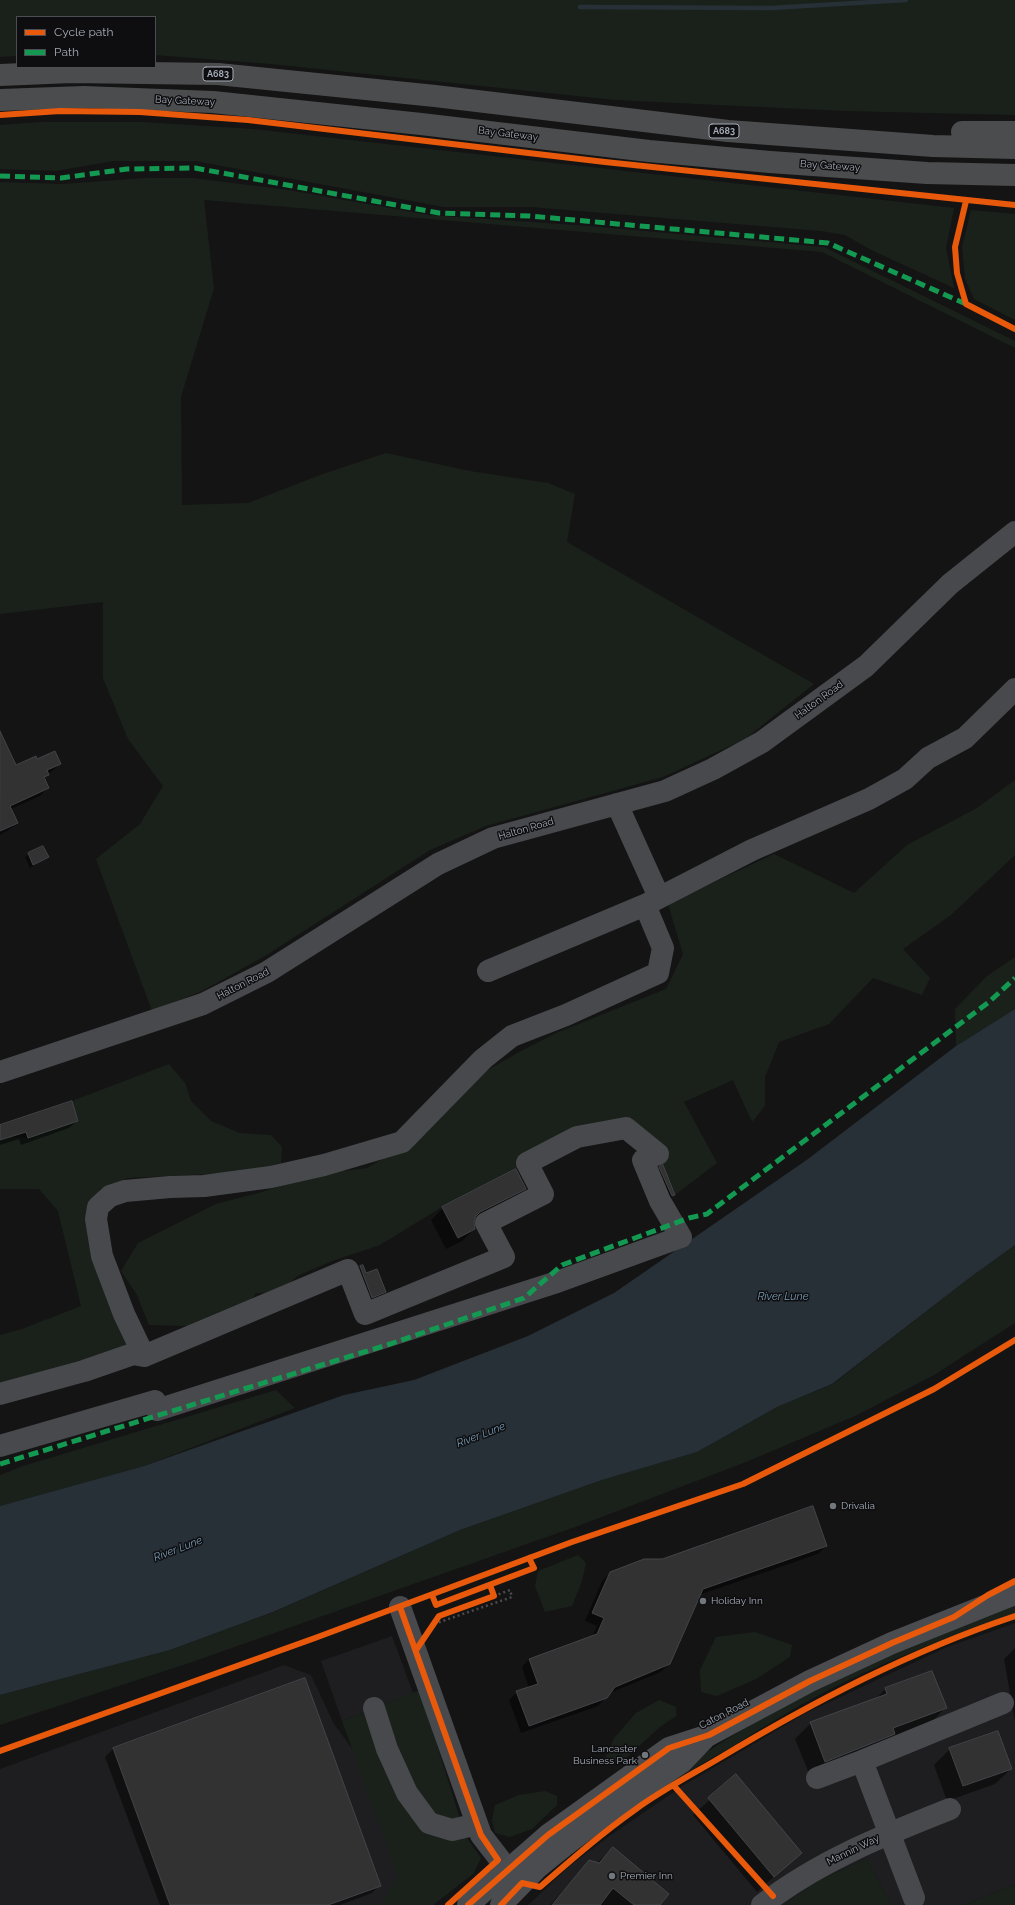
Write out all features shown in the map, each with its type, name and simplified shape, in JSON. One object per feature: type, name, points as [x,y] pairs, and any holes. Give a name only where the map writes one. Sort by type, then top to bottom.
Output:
[{"type":"highway","name":"A683","points":[[0,75],[71,72],[218,74],[435,96],[736,132],[933,146],[1015,148]]},
{"type":"highway","name":"Bay Gateway","points":[[0,100],[84,97],[213,102],[420,124],[649,151],[770,162],[927,173],[1015,175]]},
{"type":"highway","points":[[601,117],[935,131],[1015,132]]},
{"type":"highway","points":[[770,162],[927,185],[1015,190]]},
{"type":"main road","name":"Caton Road","points":[[954,1617],[988,1595],[1015,1581]]},
{"type":"main road","name":"Caton Road","points":[[468,1905],[515,1877],[568,1842],[682,1762],[708,1735],[810,1681],[892,1643],[954,1617],[1015,1594]]},
{"type":"main road","name":"Caton Road","points":[[501,1905],[515,1877]]},
{"type":"street","name":"Halton Road","points":[[0,1072],[203,1004],[267,972],[438,864],[493,838],[665,791],[713,769],[762,742],[866,666],[950,584],[1015,532]]},
{"type":"street","points":[[488,971],[652,901],[752,850],[869,799],[904,779],[928,758],[965,738],[1015,689]]},
{"type":"street","points":[[144,1356],[124,1314],[102,1256],[96,1219],[98,1207],[110,1196],[125,1191],[204,1186],[271,1177],[324,1165],[402,1142],[483,1059],[512,1036],[624,990],[658,973],[663,948],[652,901],[617,804]]},
{"type":"street","points":[[0,1394],[84,1372],[132,1354],[144,1356],[348,1270],[365,1314],[504,1257],[486,1223],[543,1194],[527,1163],[577,1138],[626,1128],[658,1154],[643,1160],[660,1201],[681,1237],[557,1282],[157,1410],[155,1401],[0,1446]]},
{"type":"street","points":[[400,1607],[481,1834],[515,1877]]},
{"type":"street","points":[[817,1778],[862,1761],[1003,1702]]},
{"type":"street","points":[[374,1708],[387,1749],[407,1793],[429,1823],[452,1830],[477,1824]]},
{"type":"street","points":[[862,1761],[914,1898]]},
{"type":"street","name":"Mannin Way","points":[[762,1905],[806,1874],[890,1832],[950,1809]]},
{"type":"path","points":[[416,1650],[439,1616],[493,1593],[510,1590],[512,1597],[434,1624]]},
{"type":"shaded area","points":[[0,0],[1015,0],[1015,115],[845,111],[615,100],[271,64],[156,55],[156,16],[16,16],[16,56],[0,57]]},
{"type":"shaded area","points":[[42,122],[143,122],[253,129],[954,208],[946,248],[954,288],[871,250],[845,235],[821,231],[531,207],[444,207],[195,161],[113,161],[56,171],[0,169],[0,125]]},
{"type":"shaded area","points":[[146,178],[193,178],[289,190],[429,215],[589,226],[824,247],[1015,341],[1015,348],[822,252],[204,200],[214,288],[181,397],[182,505],[248,503],[320,475],[386,453],[470,471],[548,483],[575,494],[567,542],[814,684],[745,739],[663,777],[486,826],[430,850],[265,956],[202,991],[152,1011],[96,859],[140,824],[163,786],[128,739],[103,678],[103,602],[0,614],[0,182],[62,184]]},
{"type":"shaded area","points":[[971,210],[1015,214],[1015,320],[974,299],[965,279],[962,247]]},
{"type":"shaded area","points":[[1015,780],[1015,855],[951,915],[903,949],[930,978],[922,995],[873,978],[829,1024],[779,1042],[765,1077],[765,1106],[752,1122],[733,1080],[684,1102],[717,1163],[675,1195],[658,1154],[626,1128],[527,1163],[442,1207],[380,1245],[335,1260],[297,1276],[281,1292],[256,1293],[247,1306],[222,1311],[187,1326],[149,1325],[137,1295],[121,1271],[138,1243],[216,1204],[262,1192],[312,1175],[367,1168],[425,1134],[486,1071],[556,1033],[666,989],[683,954],[668,904],[774,854],[854,893],[907,845],[977,808]]},
{"type":"shaded area","points":[[1015,957],[1015,1009],[956,1046],[955,1009],[987,976]]},
{"type":"shaded area","points":[[169,1064],[185,1083],[191,1101],[211,1121],[240,1133],[271,1135],[282,1147],[281,1163],[249,1172],[128,1178],[100,1189],[87,1224],[133,1354],[0,1394],[0,1335],[22,1329],[81,1306],[58,1211],[39,1189],[0,1189],[0,1140],[10,1137],[28,1138],[78,1121],[72,1101]]},
{"type":"shaded area","points":[[1015,1245],[1015,1323],[934,1375],[855,1416],[746,1462],[578,1526],[192,1662],[0,1725],[0,1695],[170,1650],[274,1612],[460,1530],[602,1480],[697,1452],[777,1407],[833,1384],[972,1276]]},
{"type":"shaded area","points":[[276,1390],[295,1408],[144,1466],[0,1506],[0,1475],[23,1466]]},
{"type":"shaded area","points":[[578,1555],[586,1563],[582,1581],[572,1606],[545,1612],[535,1586],[538,1571]]},
{"type":"shaded area","points":[[1015,1601],[1015,1613],[909,1653],[857,1676],[806,1702],[674,1781],[646,1799],[618,1820],[616,1816],[657,1787],[720,1743],[764,1717],[871,1664]]},
{"type":"shaded area","points":[[1015,1623],[1015,1884],[965,1905],[892,1905],[866,1859],[815,1882],[784,1905],[528,1905],[571,1865],[608,1837],[684,1785],[804,1714],[947,1647]]},
{"type":"shaded area","points":[[755,1632],[792,1645],[790,1657],[756,1679],[717,1696],[701,1692],[700,1670],[716,1637]]},
{"type":"shaded area","points":[[392,1636],[413,1693],[342,1721],[321,1661]]},
{"type":"shaded area","points":[[284,1665],[311,1675],[334,1724],[437,1865],[416,1905],[0,1905],[0,1769]]},
{"type":"shaded area","points":[[420,1690],[465,1835],[481,1858],[473,1874],[433,1905],[380,1905],[398,1877],[342,1721]]},
{"type":"shaded area","points":[[659,1700],[676,1707],[676,1716],[660,1727],[627,1757],[610,1765],[605,1758],[614,1738],[636,1713]]},
{"type":"shaded area","points":[[545,1791],[557,1796],[557,1805],[532,1829],[510,1837],[495,1833],[492,1820],[495,1805],[519,1795]]},
{"type":"shaded area","points":[[866,1859],[892,1905],[784,1905],[815,1882]]},
{"type":"shaded area","points":[[1015,1884],[1015,1905],[965,1905]]},
{"type":"water","name":"River Lune","points":[[1015,1009],[1015,1245],[972,1276],[832,1384],[777,1407],[697,1452],[602,1480],[460,1530],[273,1612],[170,1650],[0,1695],[0,1506],[144,1466],[344,1395],[414,1380],[528,1336],[614,1293],[808,1159],[956,1046]]},
{"type":"building","points":[[0,731],[16,765],[36,756],[37,759],[55,751],[61,764],[47,770],[49,775],[44,777],[49,788],[10,806],[18,823],[0,831]]},
{"type":"building","points":[[43,846],[49,857],[33,865],[28,853]]},
{"type":"building","points":[[72,1101],[78,1121],[28,1138],[26,1132],[0,1140],[0,1125]]},
{"type":"building","points":[[663,1165],[675,1195],[672,1196],[659,1167]]},
{"type":"building","points":[[516,1169],[526,1189],[480,1212],[476,1216],[474,1222],[475,1229],[458,1238],[442,1207]]},
{"type":"building","points":[[363,1265],[366,1273],[377,1269],[386,1292],[372,1298],[360,1266]]},
{"type":"building","points":[[813,1506],[827,1546],[703,1589],[670,1664],[615,1687],[607,1698],[529,1726],[516,1691],[538,1684],[529,1659],[597,1634],[604,1618],[592,1613],[610,1572],[644,1559],[662,1559]]},
{"type":"building","points":[[932,1671],[947,1708],[893,1728],[895,1734],[825,1762],[810,1722],[887,1694],[885,1688]]},
{"type":"building","points":[[305,1678],[381,1886],[328,1905],[170,1905],[113,1748]]},
{"type":"building","points":[[998,1731],[1012,1769],[963,1786],[949,1748]]},
{"type":"building","points":[[736,1774],[802,1853],[774,1877],[708,1798]]},
{"type":"building","name":"Premier Inn","points":[[613,1847],[669,1894],[660,1905],[634,1905],[613,1888],[600,1905],[552,1905],[589,1860],[599,1863]]},
{"type":"waterway","points":[[580,7],[771,8],[906,0]]},
{"type":"marked path","points":[[0,176],[61,178],[127,169],[195,168],[439,213],[530,216],[828,243],[966,304]]},
{"type":"marked path","points":[[0,1464],[390,1344],[524,1298],[562,1265],[689,1218],[707,1214],[989,1002],[1015,978]]},
{"type":"cycle path","points":[[0,115],[60,111],[140,112],[248,120],[605,162],[1015,205]]},
{"type":"cycle path","points":[[966,201],[955,247],[957,273],[966,304],[1015,329]]},
{"type":"cycle path","points":[[0,1751],[315,1638],[572,1542],[743,1484],[934,1389],[1015,1340]]},
{"type":"cycle path","points":[[432,1595],[436,1605],[534,1568],[529,1558]]},
{"type":"cycle path","points":[[468,1905],[548,1835],[669,1748],[709,1735],[810,1681],[892,1643],[954,1617],[988,1595],[1015,1581]]},
{"type":"cycle path","points":[[416,1650],[439,1616],[494,1596],[490,1585]]},
{"type":"cycle path","points":[[400,1607],[481,1835],[498,1860],[448,1905]]},
{"type":"cycle path","points":[[501,1905],[522,1883],[540,1887],[599,1837],[656,1795],[754,1738],[863,1679],[938,1645],[1015,1616]]},
{"type":"cycle path","points":[[674,1786],[773,1896]]},
{"type":"place","name":"Drivalia","points":[[833,1506]]},
{"type":"place","name":"Holiday Inn","points":[[703,1601]]},
{"type":"place","name":"Lancaster Business Park","points":[[645,1755]]},
{"type":"place","name":"Premier Inn","points":[[612,1876]]}]
